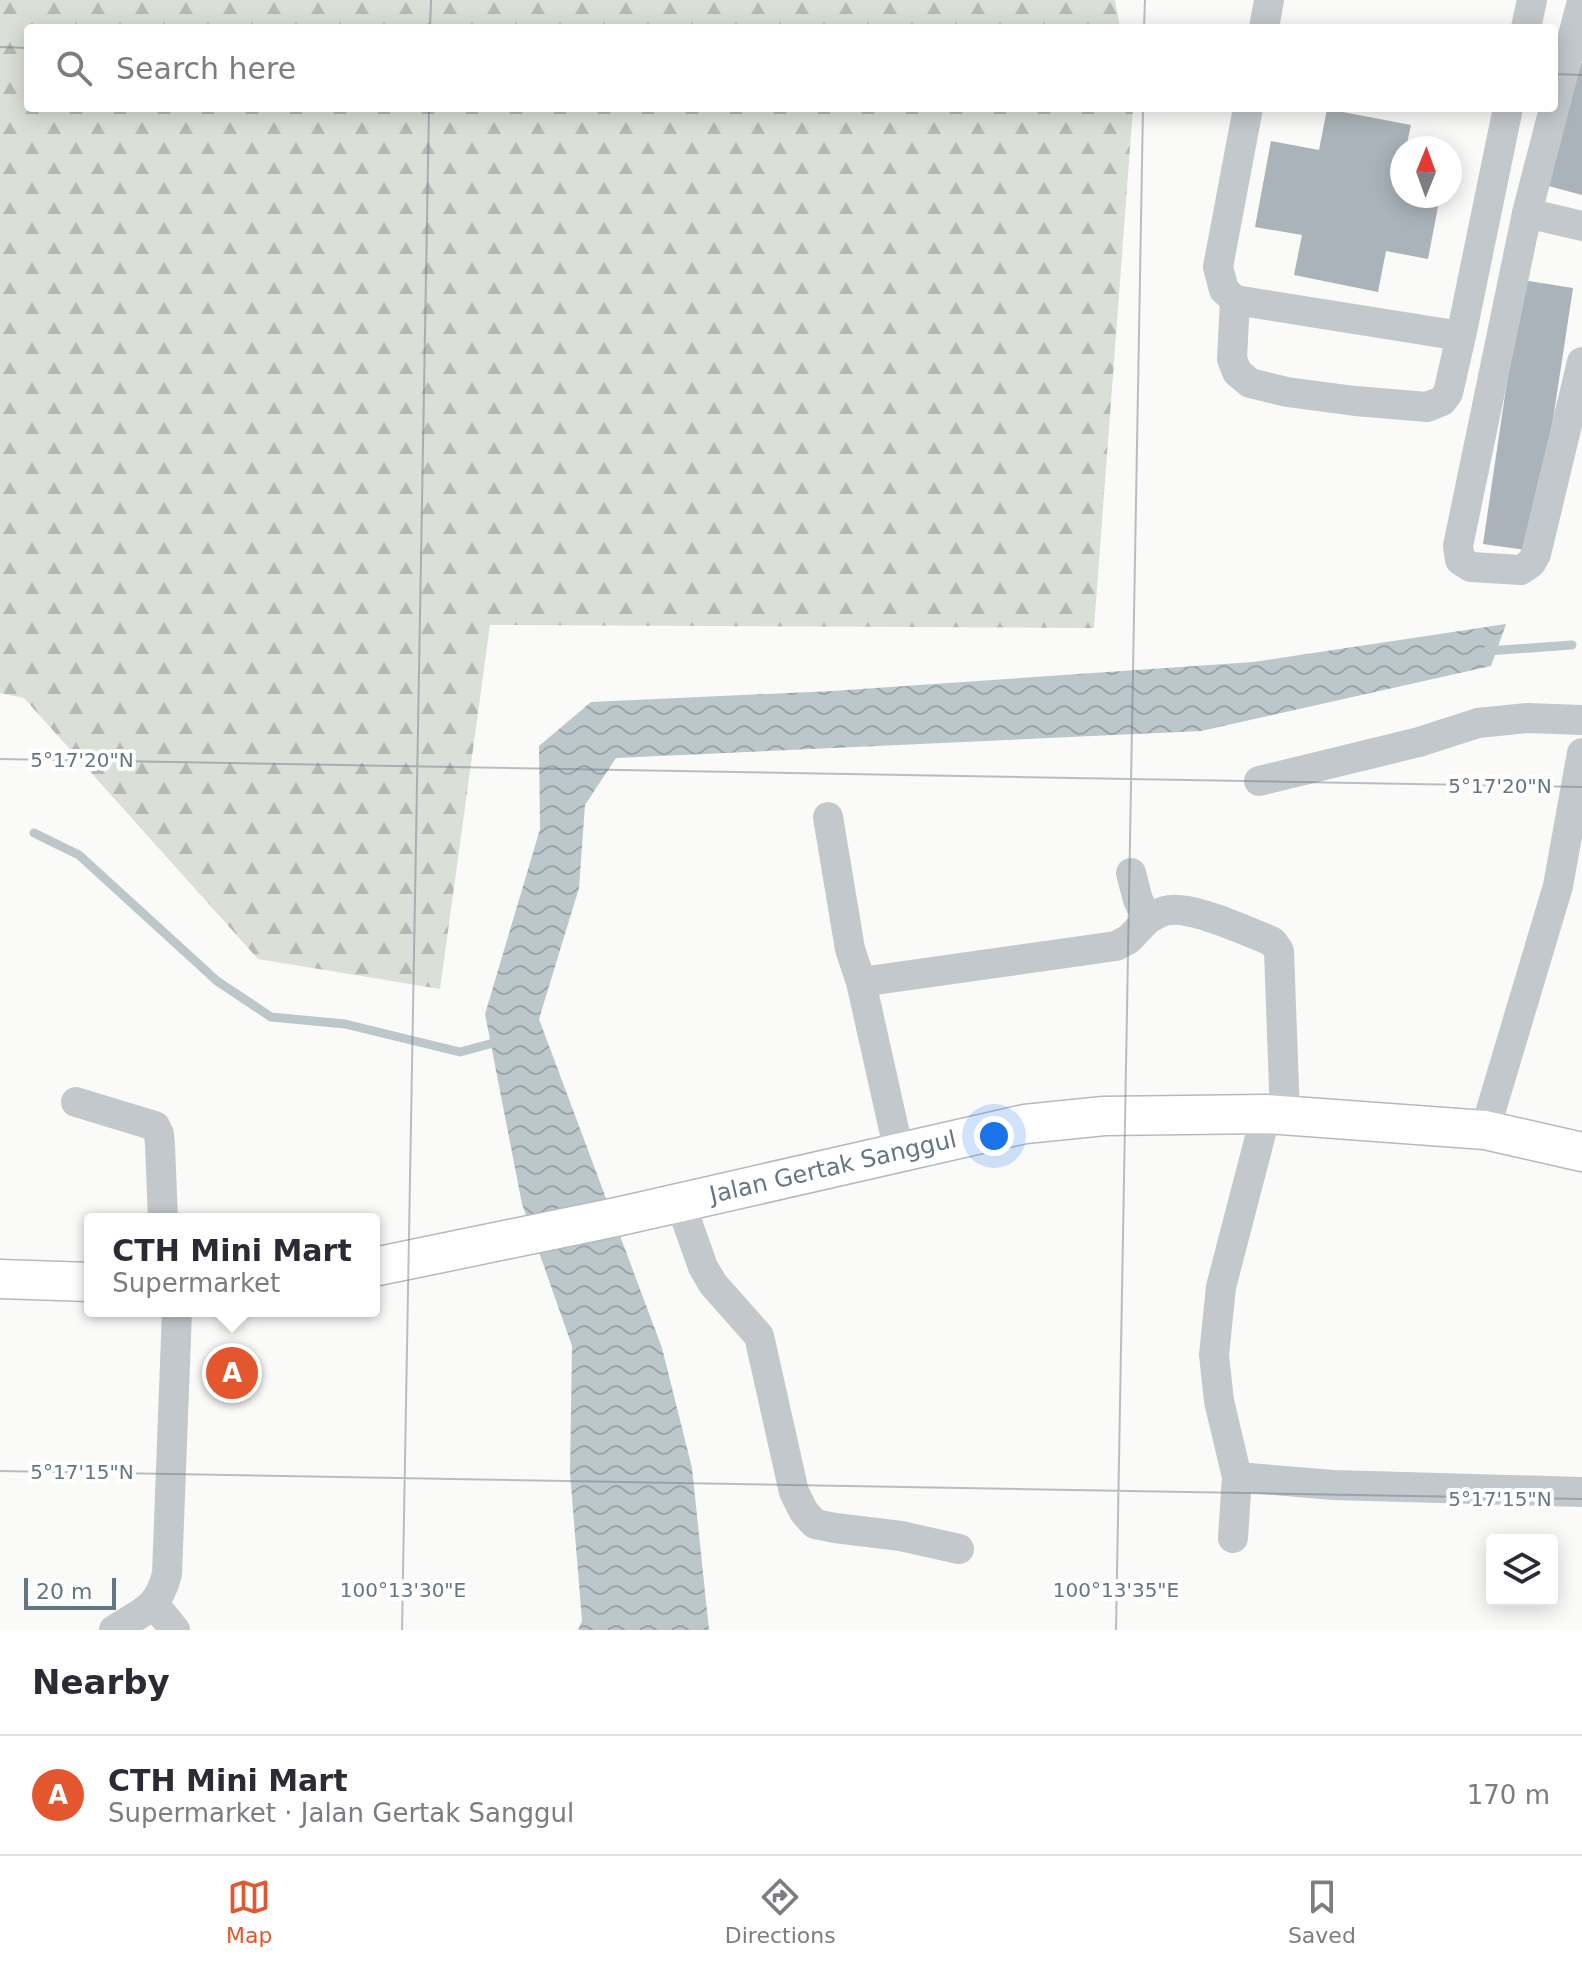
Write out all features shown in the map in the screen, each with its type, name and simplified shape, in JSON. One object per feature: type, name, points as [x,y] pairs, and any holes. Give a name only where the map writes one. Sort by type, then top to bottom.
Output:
[{"type":"main road","name":"Jalan Gertak Sanggul","points":[[380,1266],[621,1216],[1025,1124],[1104,1116],[1276,1114],[1485,1130],[1582,1152]]},
{"type":"main road","points":[[0,1279],[84,1282]]},
{"type":"street","points":[[1265,24],[1269,0]]},
{"type":"street","points":[[1527,24],[1532,0]]},
{"type":"street","points":[[1558,94],[1582,1]]},
{"type":"street","points":[[1247,112],[1218,267],[1224,290],[1235,300],[1461,336]]},
{"type":"street","points":[[1235,300],[1232,359],[1237,372],[1250,383],[1287,392],[1355,401],[1427,407],[1442,401],[1448,393],[1461,336],[1507,112]]},
{"type":"street","points":[[1553,112],[1527,213],[1458,546],[1460,560],[1471,567],[1521,570],[1531,563],[1536,554],[1582,362]]},
{"type":"street","points":[[1527,213],[1582,226]]},
{"type":"street","points":[[1259,781],[1419,742],[1478,723],[1527,718],[1582,720]]},
{"type":"street","points":[[1485,1130],[1570,886],[1582,753]]},
{"type":"street","points":[[828,817],[850,949],[861,982],[899,1152]]},
{"type":"street","points":[[1131,873],[1138,900],[1148,919]]},
{"type":"street","points":[[861,982],[1116,946],[1129,939],[1148,919],[1166,910],[1204,915],[1273,942],[1279,951],[1276,1114],[1221,1287],[1214,1355],[1219,1401],[1237,1477],[1233,1538]]},
{"type":"street","points":[[76,1102],[155,1126],[160,1145],[163,1213]]},
{"type":"street","points":[[680,1202],[703,1267],[713,1284],[759,1336],[794,1492],[804,1512],[815,1524],[901,1536],[959,1549]]},
{"type":"street","points":[[114,1630],[154,1604],[163,1590],[167,1574],[177,1317]]},
{"type":"street","points":[[1237,1477],[1334,1485],[1582,1492]]},
{"type":"street","points":[[154,1604],[175,1630]]},
{"type":"green space","points":[[0,0],[1115,0],[1119,24],[24,24],[24,112],[1133,112],[1094,628],[490,625],[440,989],[258,959],[24,698],[0,693]]},
{"type":"water","points":[[1506,624],[1491,666],[1201,731],[616,758],[585,805],[579,888],[539,1019],[662,1348],[692,1468],[709,1630],[578,1630],[582,1621],[570,1473],[572,1346],[522,1204],[485,1014],[540,829],[539,746],[591,702],[832,691],[1253,662]]},
{"type":"building","points":[[1582,63],[1582,195],[1545,185]]},
{"type":"building","points":[[1326,112],[1343,112],[1411,125],[1409,136],[1390,136],[1390,208],[1438,208],[1428,259],[1386,251],[1378,292],[1294,275],[1302,235],[1255,227],[1271,141],[1319,150]]},
{"type":"building","points":[[1522,280],[1573,288],[1533,551],[1483,544]]},
{"type":"waterway","points":[[1487,651],[1572,645]]},
{"type":"waterway","points":[[34,833],[79,855],[217,981],[271,1017],[345,1024],[460,1052],[501,1041]]},
{"type":"place","name":"CTH Mini Mart","points":[[232,1373]]}]
